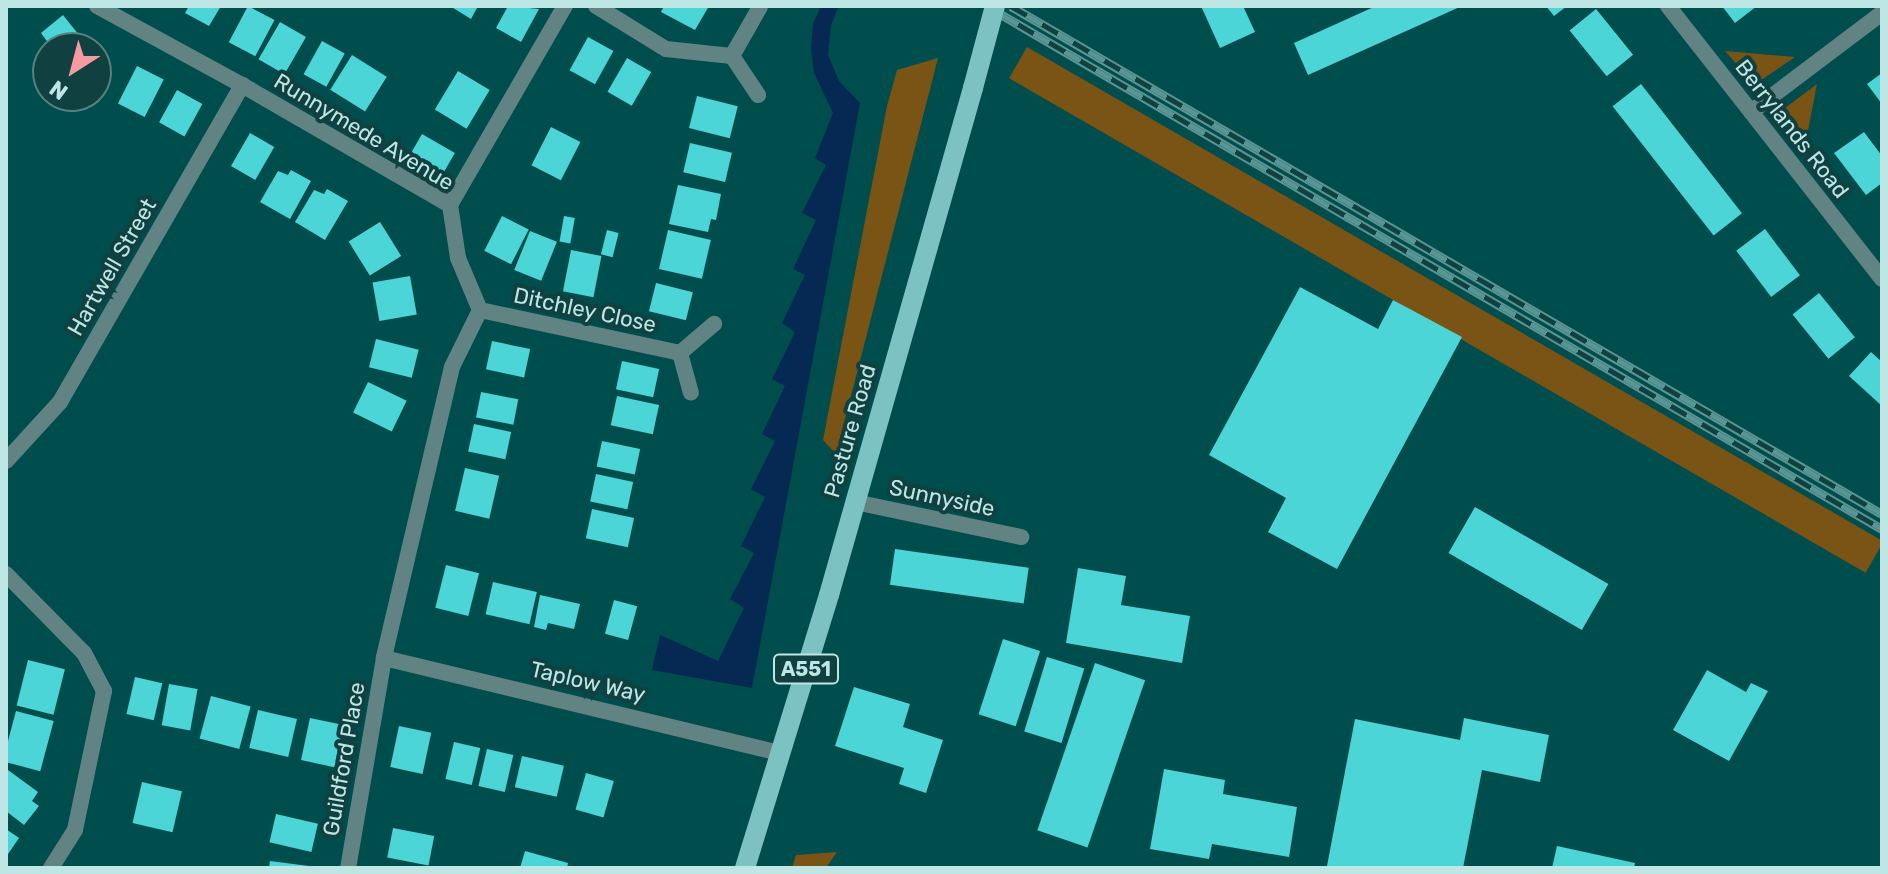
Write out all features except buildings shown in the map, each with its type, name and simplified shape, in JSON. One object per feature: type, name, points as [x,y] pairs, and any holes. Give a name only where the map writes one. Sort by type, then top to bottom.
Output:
[{"type":"main road","name":"Pasture Road","points":[[745,868],[855,502],[995,6]]},
{"type":"street","name":"Runnymede Avenue","points":[[97,6],[450,205],[458,258],[480,310]]},
{"type":"street","points":[[450,205],[565,6]]},
{"type":"street","points":[[596,6],[666,49],[732,56]]},
{"type":"street","name":"Berrylands Road","points":[[1668,6],[1882,279]]},
{"type":"street","points":[[732,56],[760,7]]},
{"type":"street","points":[[1751,112],[1882,13]]},
{"type":"street","points":[[732,56],[758,95]]},
{"type":"street","name":"Hartwell Street","points":[[6,461],[60,402],[242,85]]},
{"type":"street","points":[[384,658],[452,367],[480,310]]},
{"type":"street","name":"Ditchley Close","points":[[480,310],[680,353]]},
{"type":"street","name":"Ditchley Close","points":[[680,353],[714,324]]},
{"type":"street","name":"Ditchley Close","points":[[680,353],[691,393]]},
{"type":"street","name":"Sunnyside","points":[[855,502],[1021,537]]},
{"type":"street","points":[[6,574],[84,653],[104,691],[75,830],[51,868]]},
{"type":"street","name":"Taplow Way","points":[[384,658],[781,753]]},
{"type":"street","name":"Guildford Place","points":[[348,868],[384,658]]},
{"type":"shaded area","points":[[1027,47],[1882,541],[1865,573],[1009,78]]},
{"type":"shaded area","points":[[1725,51],[1795,57],[1760,81],[1750,79]]},
{"type":"shaded area","points":[[938,58],[836,454],[823,440],[887,106],[897,70]]},
{"type":"shaded area","points":[[1817,84],[1804,151],[1787,130],[1783,120],[1785,108]]},
{"type":"shaded area","points":[[837,852],[826,868],[792,868],[796,855]]},
{"type":"water","points":[[821,6],[839,6],[831,25],[828,55],[839,81],[860,103],[752,688],[652,670],[660,635],[718,661],[744,608],[730,599],[754,553],[741,546],[765,497],[751,489],[775,441],[762,434],[785,386],[772,379],[795,332],[782,323],[805,275],[793,269],[816,220],[802,213],[826,165],[815,158],[833,113],[814,73],[811,49],[813,24]]},
{"type":"railway","points":[[987,6],[1882,529]]},
{"type":"railway","points":[[1011,6],[1882,514]]}]
